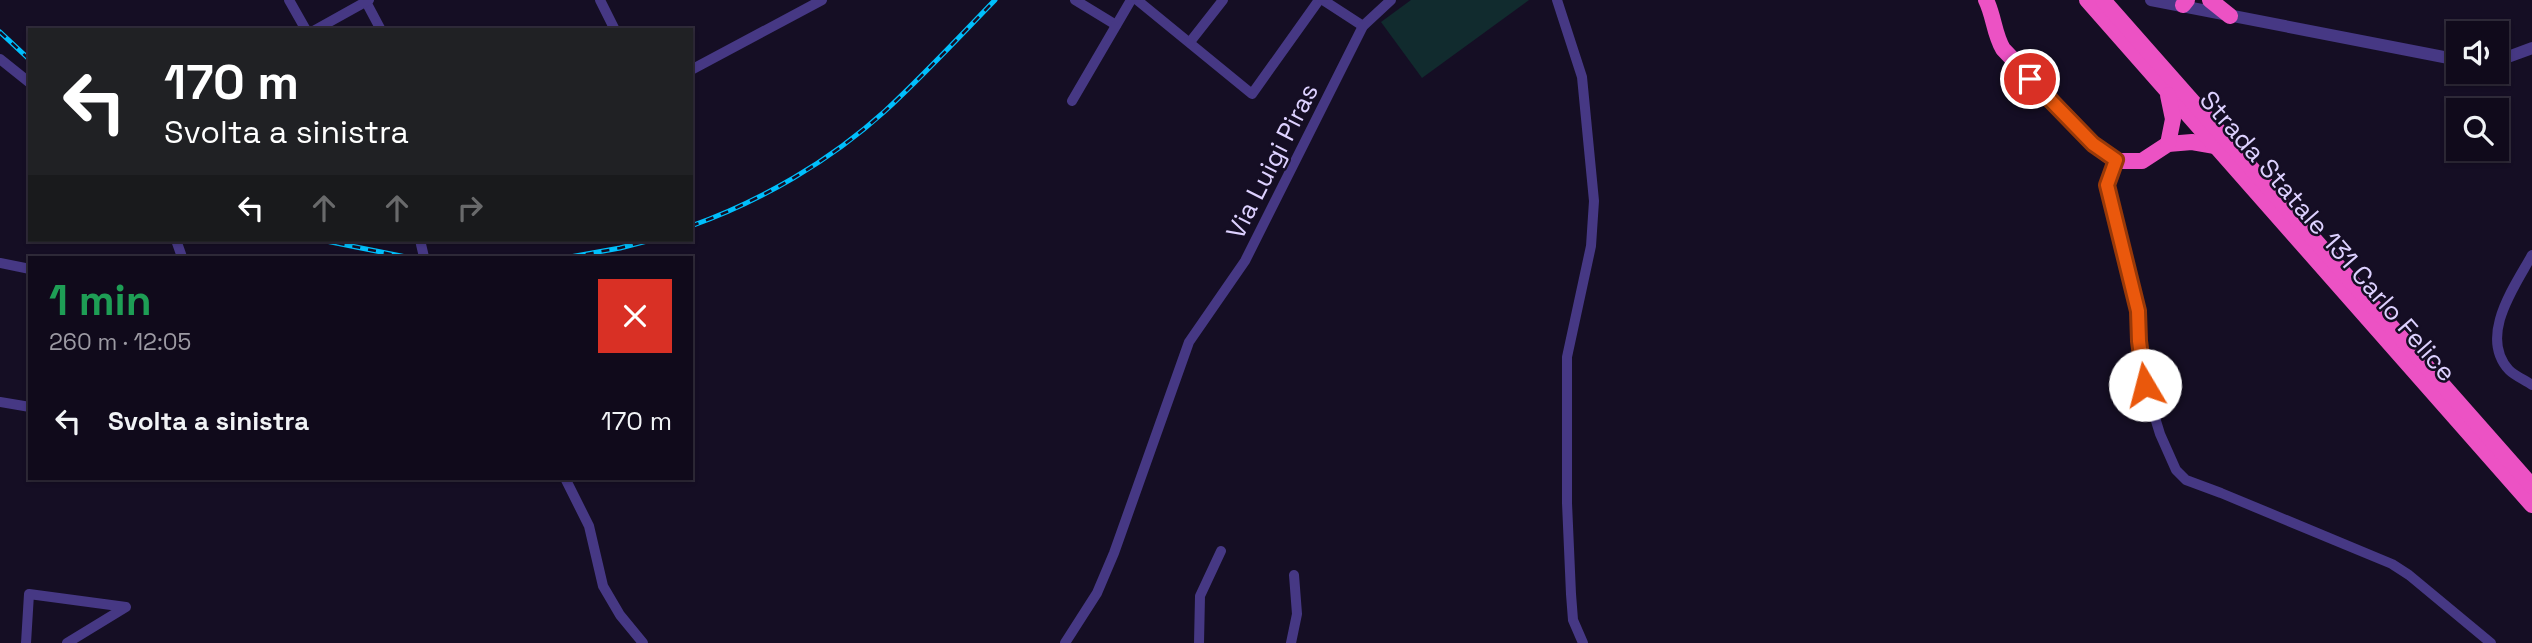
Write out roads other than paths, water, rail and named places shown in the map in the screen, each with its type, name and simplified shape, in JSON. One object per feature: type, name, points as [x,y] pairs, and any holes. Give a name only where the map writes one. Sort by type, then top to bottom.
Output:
[{"type":"highway","name":"Strada Statale 131 Carlo Felice","points":[[2087,0],[2532,505]]},
{"type":"highway","name":"Strada Statale 131 Carlo Felice","points":[[2103,0],[2532,486]]},
{"type":"highway","points":[[2210,0],[2230,16]]},
{"type":"highway","points":[[1994,3],[1998,41],[2009,56],[2093,144],[2116,160],[2142,161],[2168,144],[2192,142],[2216,146]]},
{"type":"highway","points":[[2166,89],[2173,119],[2168,144]]},
{"type":"street","points":[[289,0],[305,28]]},
{"type":"street","points":[[600,0],[614,28]]},
{"type":"street","points":[[693,69],[822,0]]},
{"type":"street","points":[[1075,0],[1116,25]]},
{"type":"street","points":[[1072,101],[1131,0]]},
{"type":"street","points":[[1137,0],[1252,94],[1321,0],[1363,26]]},
{"type":"street","points":[[1190,41],[1223,0]]},
{"type":"street","name":"Via Luigi Piras","points":[[1065,643],[1097,593],[1114,553],[1189,342],[1245,261],[1363,26],[1391,0]]},
{"type":"street","points":[[1557,0],[1582,77],[1594,201],[1591,246],[1567,357],[1567,503],[1571,594],[1573,620],[1583,643]]},
{"type":"street","points":[[2151,0],[2184,2],[2230,16],[2446,58]]},
{"type":"street","points":[[319,28],[367,1],[380,28]]},
{"type":"street","points":[[2509,56],[2532,47]]},
{"type":"street","points":[[0,59],[28,81]]},
{"type":"street","points":[[2116,160],[2107,185],[2138,311],[2145,385],[2160,433],[2176,470],[2186,481],[2392,564],[2491,643]]},
{"type":"street","points":[[2532,255],[2506,303],[2498,331],[2498,352],[2510,370],[2532,385]]},
{"type":"street","points":[[0,263],[28,269]]},
{"type":"street","points":[[0,402],[28,407]]},
{"type":"street","points":[[566,480],[589,526],[603,586],[620,615],[643,643]]},
{"type":"street","points":[[1199,643],[1200,596],[1221,551]]},
{"type":"street","points":[[1291,643],[1297,614],[1294,575]]},
{"type":"street","points":[[26,643],[29,594],[126,607],[67,643]]},
{"type":"railway","points":[[693,225],[769,192],[841,147],[899,98],[995,0]]},
{"type":"railway","points":[[0,32],[28,58]]},
{"type":"railway","points":[[331,242],[401,256]]},
{"type":"railway","points":[[576,256],[643,242]]}]
